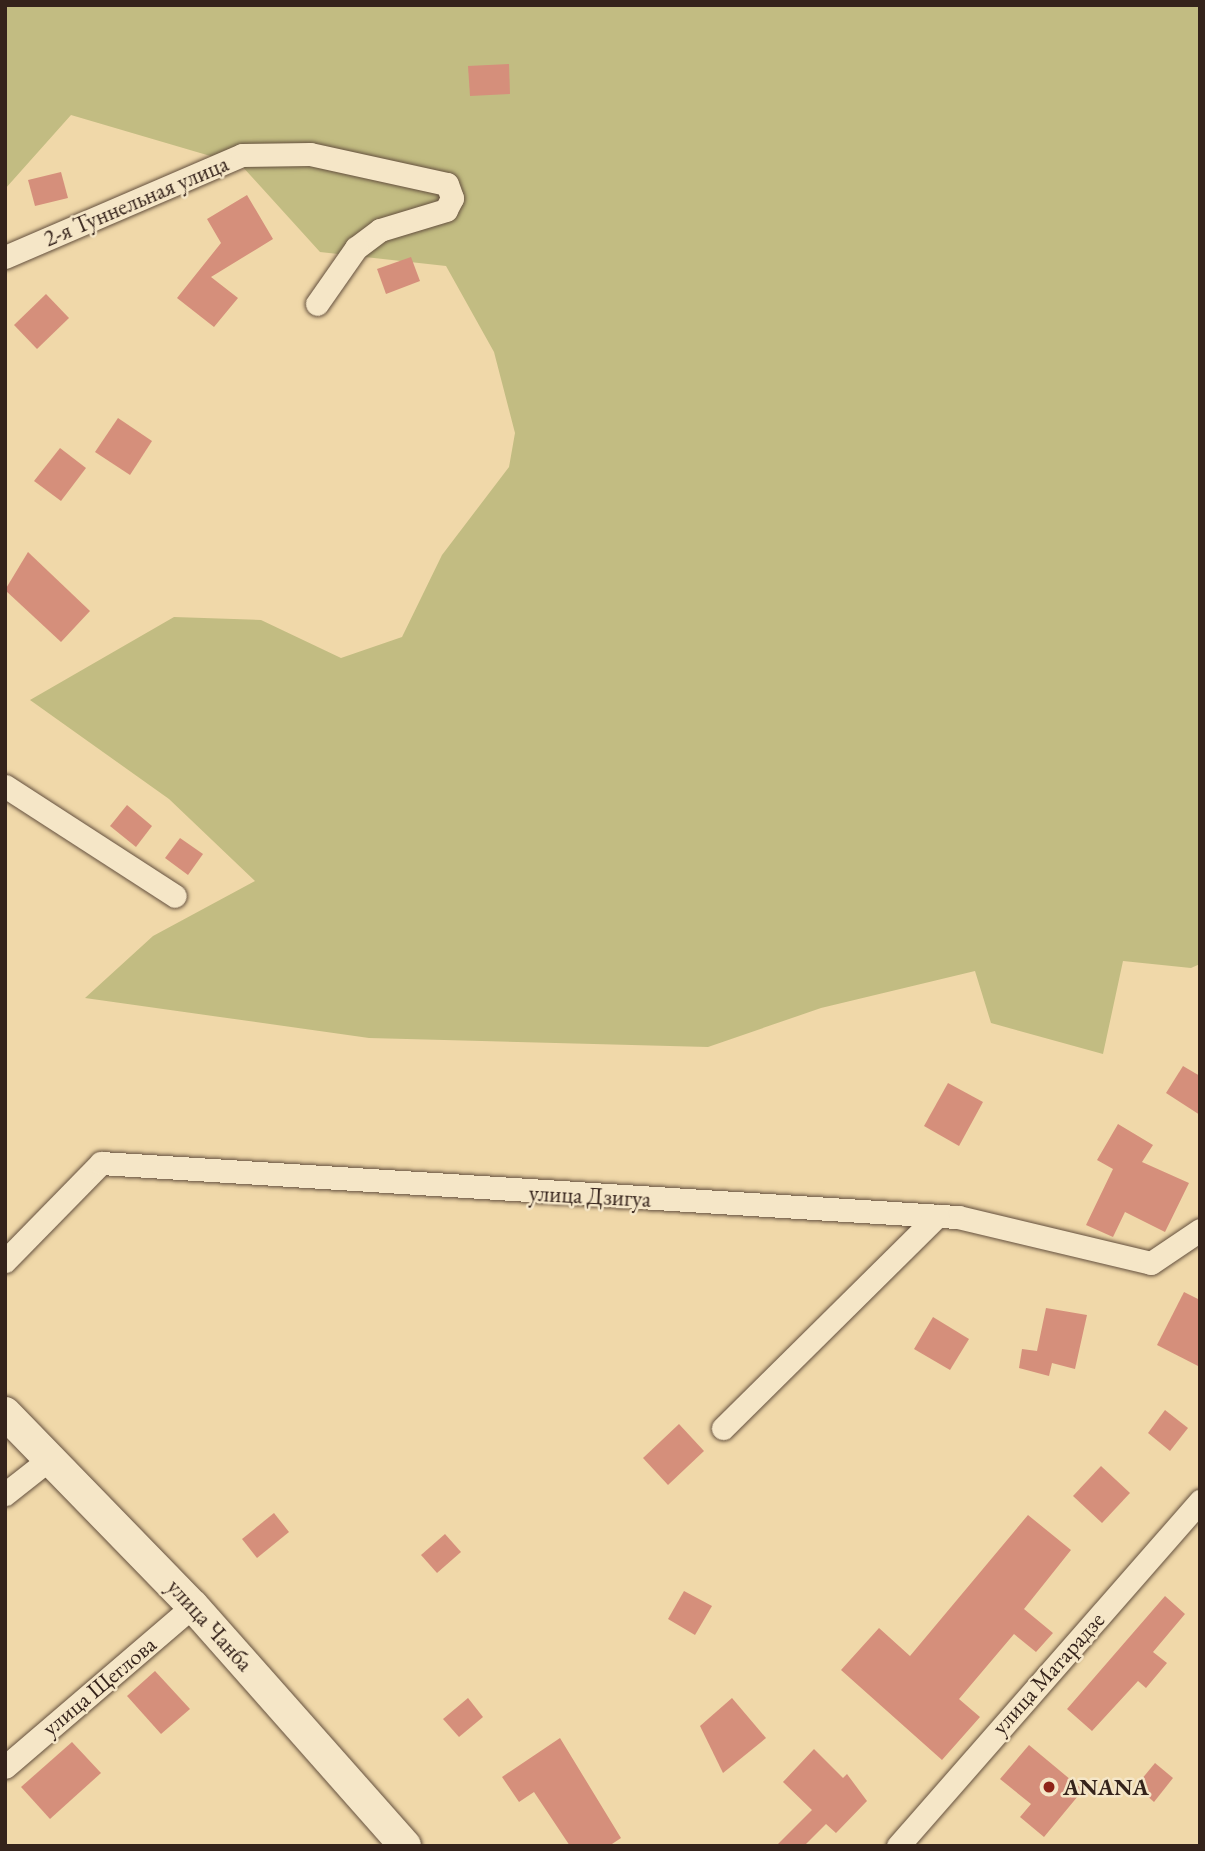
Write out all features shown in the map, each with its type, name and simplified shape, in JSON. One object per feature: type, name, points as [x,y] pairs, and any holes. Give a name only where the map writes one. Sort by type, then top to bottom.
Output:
[{"type":"street","name":"2-я Туннельная улица","points":[[5,257],[242,155],[310,154],[447,184],[452,198],[446,210],[380,230],[356,248],[317,304]]},
{"type":"street","points":[[5,786],[175,896]]},
{"type":"street","name":"улица Дзигуа","points":[[5,1261],[101,1163],[937,1216],[1151,1263],[1200,1230]]},
{"type":"street","points":[[723,1428],[937,1216]]},
{"type":"street","name":"улица Чанба","points":[[5,1413],[52,1457],[193,1606],[405,1846]]},
{"type":"street","points":[[5,1494],[52,1457]]},
{"type":"street","name":"улица Матарадзе","points":[[898,1846],[1200,1501]]},
{"type":"street","name":"улица Щеглова","points":[[5,1767],[193,1606]]},
{"type":"shaded area","points":[[5,5],[1200,5],[1200,964],[1191,968],[1123,961],[1103,1054],[991,1023],[975,971],[821,1008],[708,1047],[369,1038],[85,998],[153,936],[255,881],[169,799],[30,700],[174,617],[261,620],[341,658],[402,637],[442,555],[509,467],[515,433],[494,352],[446,266],[320,252],[241,165],[71,115],[5,189]]},
{"type":"building","points":[[509,64],[510,94],[470,96],[468,66]]},
{"type":"building","points":[[61,172],[68,198],[35,206],[28,180]]},
{"type":"building","points":[[247,195],[273,239],[211,277],[238,298],[214,327],[177,298],[221,243],[207,219]]},
{"type":"building","points":[[411,257],[420,281],[386,294],[377,269]]},
{"type":"building","points":[[46,294],[69,318],[37,349],[14,325]]},
{"type":"building","points":[[118,418],[152,441],[130,475],[95,452]]},
{"type":"building","points":[[60,448],[86,468],[61,501],[34,481]]},
{"type":"building","points":[[28,552],[90,611],[61,642],[5,590]]},
{"type":"building","points":[[127,805],[152,826],[136,847],[110,826]]},
{"type":"building","points":[[180,838],[203,854],[188,875],[165,858]]},
{"type":"building","points":[[1183,1066],[1200,1076],[1200,1115],[1166,1093]]},
{"type":"building","points":[[948,1083],[983,1102],[959,1146],[924,1126]]},
{"type":"building","points":[[1118,1124],[1153,1145],[1142,1162],[1189,1183],[1165,1232],[1125,1212],[1113,1237],[1086,1225],[1113,1169],[1097,1160]]},
{"type":"building","points":[[1184,1292],[1200,1300],[1200,1367],[1157,1345]]},
{"type":"building","points":[[1046,1308],[1087,1315],[1075,1369],[1052,1363],[1049,1376],[1019,1368],[1022,1349],[1037,1351]]},
{"type":"building","points":[[933,1317],[969,1339],[950,1370],[914,1349]]},
{"type":"building","points":[[1165,1410],[1188,1428],[1170,1451],[1148,1433]]},
{"type":"building","points":[[679,1424],[704,1451],[668,1485],[643,1458]]},
{"type":"building","points":[[1101,1466],[1130,1493],[1102,1523],[1073,1496]]},
{"type":"building","points":[[274,1513],[289,1532],[257,1558],[242,1539]]},
{"type":"building","points":[[1028,1515],[1071,1550],[1024,1609],[1053,1633],[1036,1652],[1014,1634],[959,1699],[980,1717],[942,1760],[841,1670],[879,1628],[910,1656]]},
{"type":"building","points":[[445,1534],[461,1552],[437,1573],[421,1555]]},
{"type":"building","points":[[684,1591],[712,1606],[695,1635],[668,1619]]},
{"type":"building","points":[[1165,1596],[1185,1614],[1153,1652],[1167,1663],[1146,1688],[1138,1681],[1092,1731],[1067,1709]]},
{"type":"building","points":[[155,1671],[190,1709],[161,1734],[127,1696]]},
{"type":"building","points":[[468,1698],[483,1717],[459,1737],[443,1719]]},
{"type":"building","points":[[732,1698],[766,1738],[723,1773],[700,1726]]},
{"type":"building","points":[[560,1738],[621,1838],[609,1846],[570,1846],[534,1792],[519,1802],[502,1777]]},
{"type":"building","points":[[72,1742],[101,1773],[50,1819],[21,1787]]},
{"type":"building","points":[[1029,1745],[1083,1790],[1044,1837],[1020,1817],[1031,1804],[1000,1779]]},
{"type":"building","points":[[814,1749],[843,1778],[847,1774],[867,1801],[836,1833],[826,1824],[804,1846],[776,1846],[812,1810],[783,1782]]},
{"type":"building","points":[[1155,1763],[1173,1778],[1154,1802],[1136,1786]]},
{"type":"place","name":"ANANA","points":[[1049,1787]]}]
